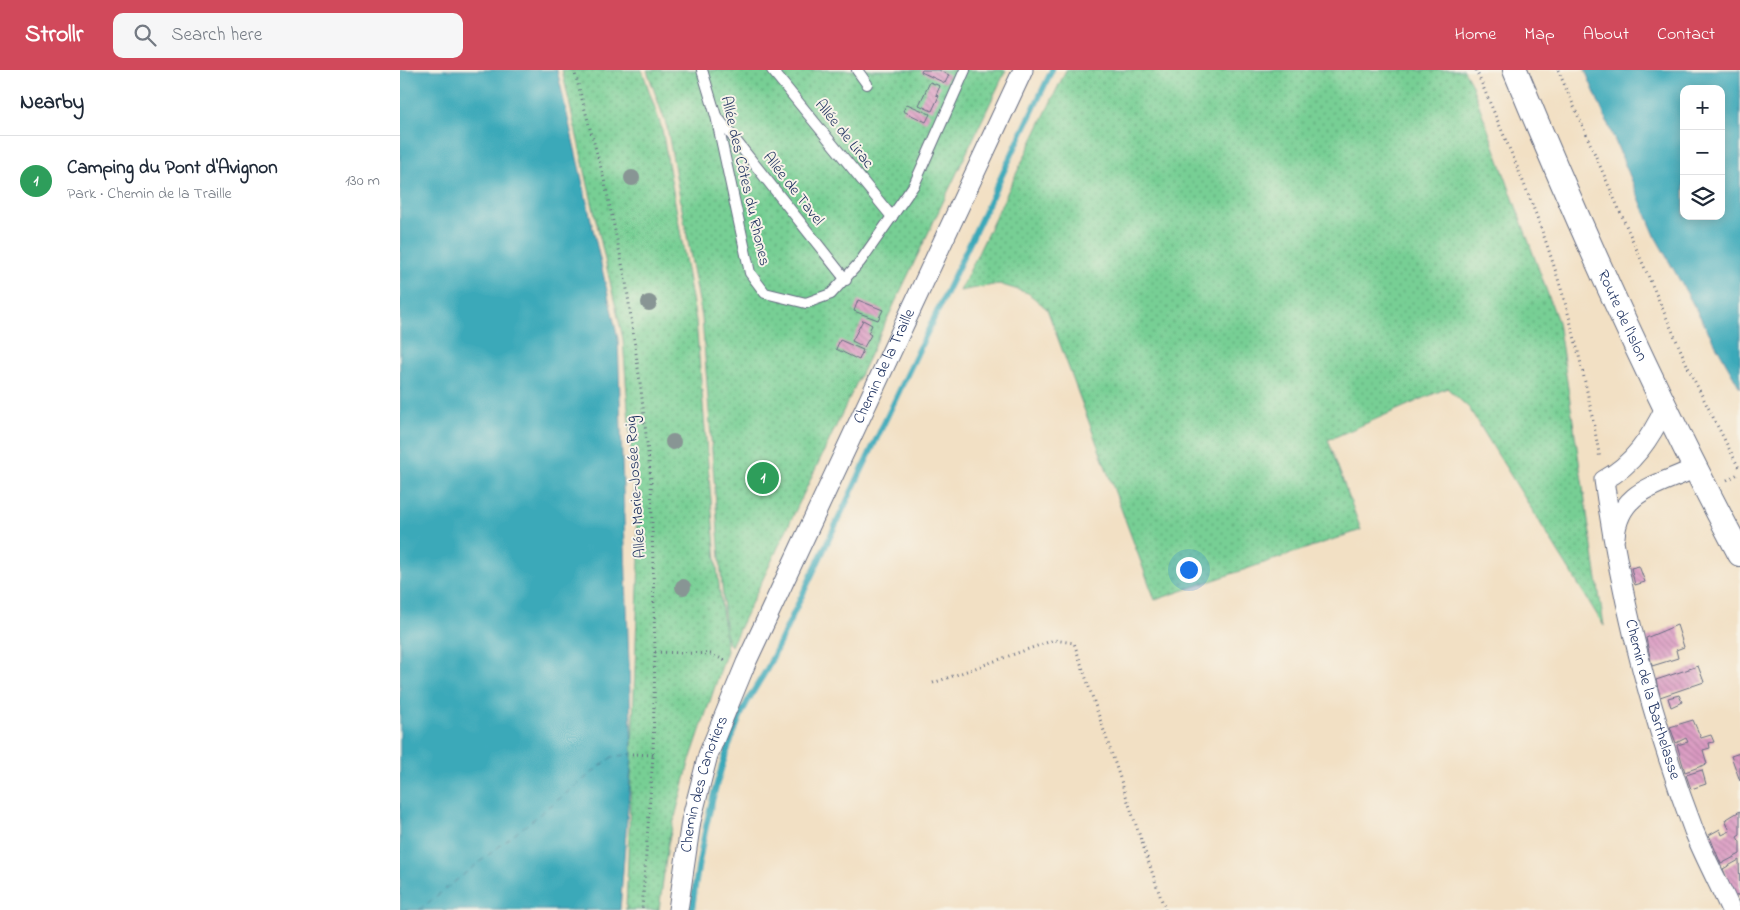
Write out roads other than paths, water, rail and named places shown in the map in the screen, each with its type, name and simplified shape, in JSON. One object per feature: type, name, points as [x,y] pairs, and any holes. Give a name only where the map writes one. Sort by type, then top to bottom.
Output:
[{"type":"street","name":"Chemin de la Traille","points":[[746,663],[1023,70]]},
{"type":"street","name":"Route de l'Islon","points":[[1515,70],[1565,190],[1665,408],[1740,554]]},
{"type":"street","name":"Chemin de la Barthelasse","points":[[1665,408],[1647,442],[1620,470],[1604,480],[1614,551],[1645,680],[1695,832],[1731,910]]},
{"type":"street","points":[[1614,551],[1620,515],[1628,500],[1643,490],[1695,468]]},
{"type":"street","name":"Chemin des Canotiers","points":[[678,910],[691,821],[708,755],[746,663]]},
{"type":"lane","name":"Allée des Côtes du Rhones","points":[[702,70],[716,116],[750,273],[765,293],[806,303],[831,294],[846,280],[914,185],[962,72]]},
{"type":"lane","name":"Allée de Lirac","points":[[772,70],[892,217]]},
{"type":"lane","points":[[857,70],[867,84]]},
{"type":"lane","name":"Allée de Tavel","points":[[716,116],[846,280]]},
{"type":"water","points":[[400,70],[557,70],[618,339],[632,754],[620,910],[400,910]]},
{"type":"water","points":[[1585,70],[1740,70],[1740,388],[1656,238]]},
{"type":"waterway","points":[[692,910],[709,812],[715,788],[740,717],[768,667],[1052,70]]},
{"type":"place","name":"Camping du Pont d'Avignon","points":[[763,478]]}]
